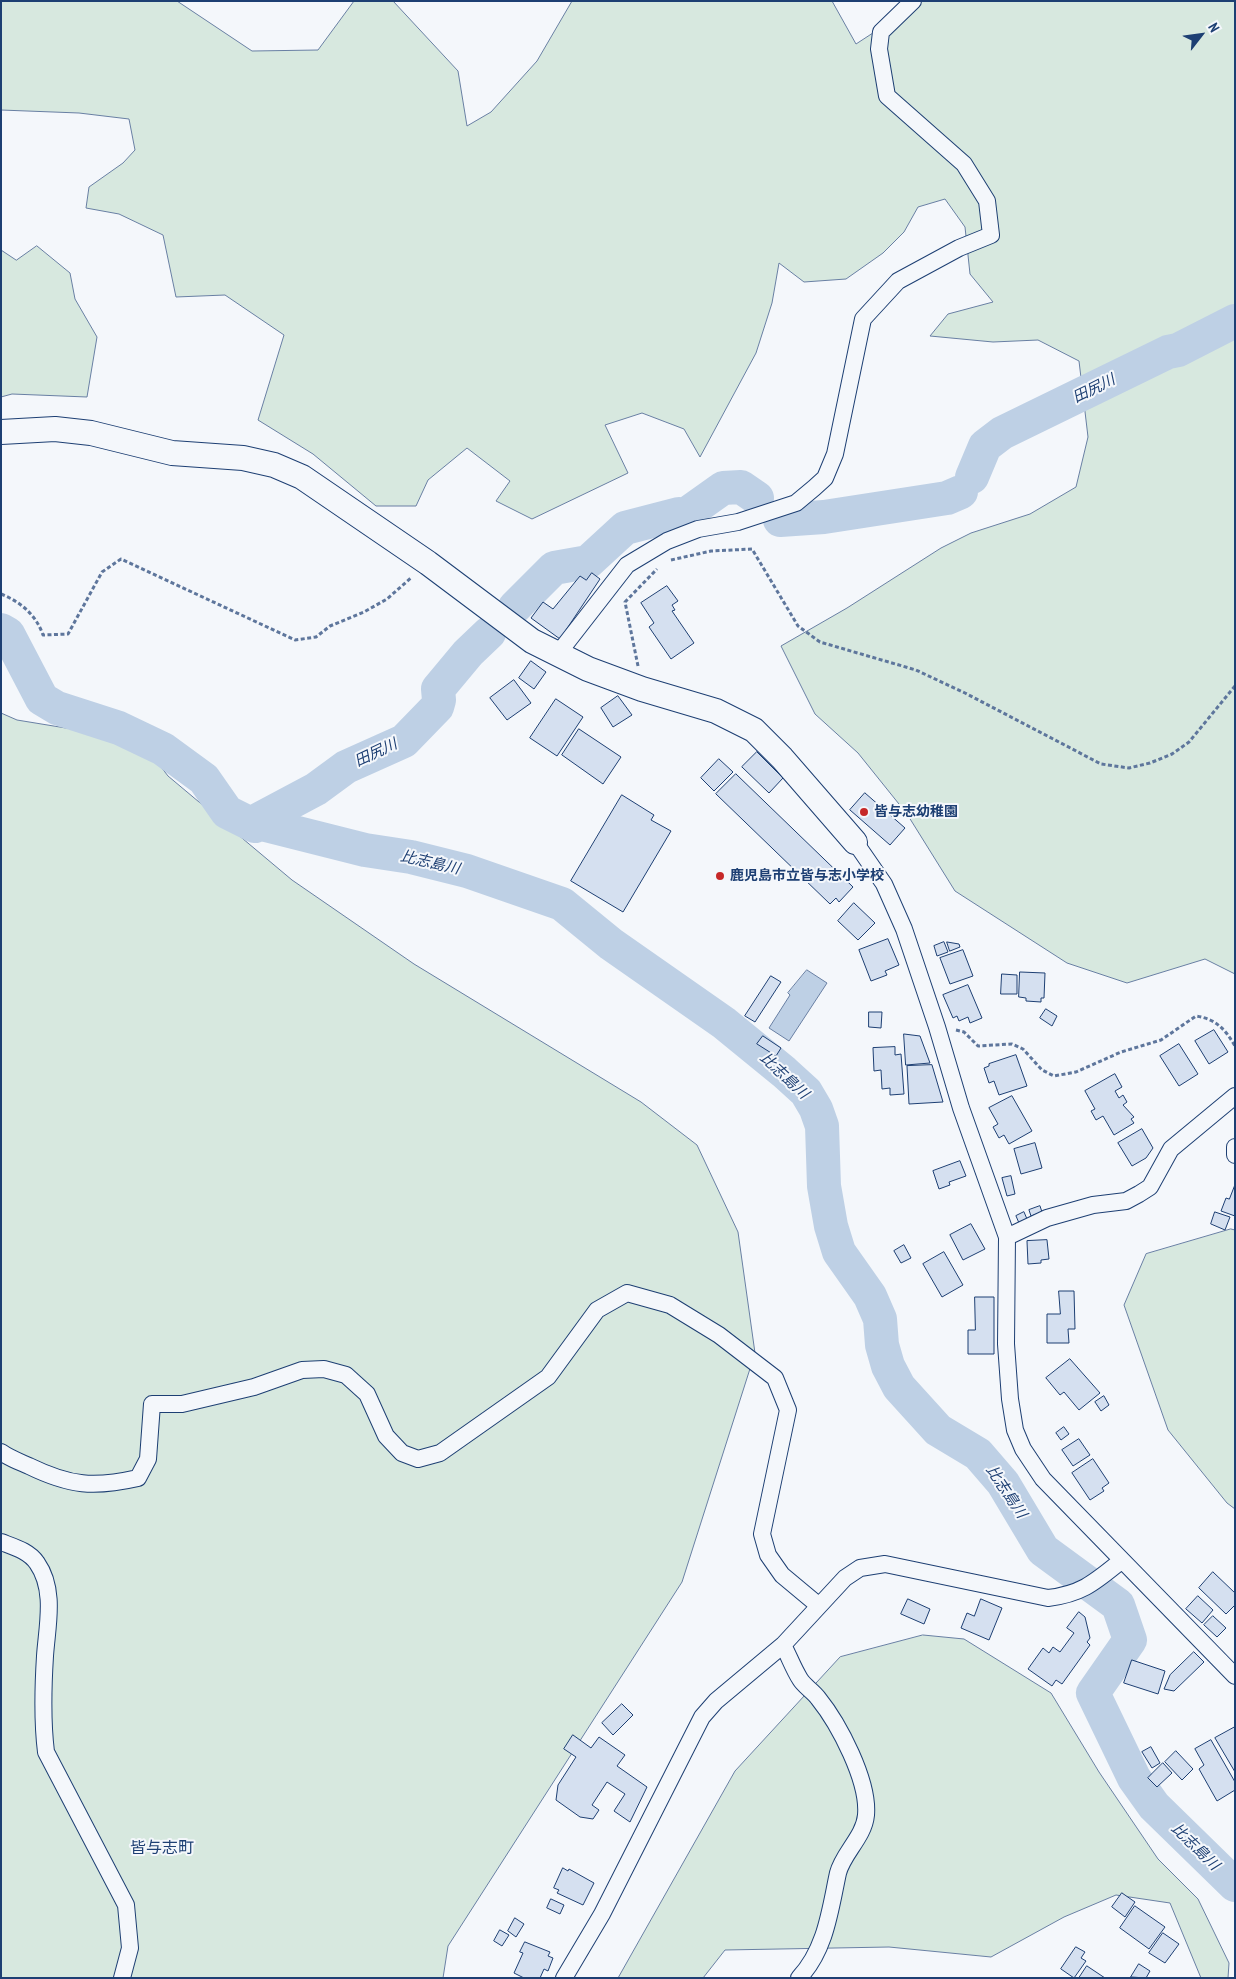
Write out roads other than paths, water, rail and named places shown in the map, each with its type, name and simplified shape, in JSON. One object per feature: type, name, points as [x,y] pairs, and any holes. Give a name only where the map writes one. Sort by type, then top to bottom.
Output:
[{"type":"street","points":[[557,655],[627,565],[667,542],[698,529],[738,522],[796,502],[825,478],[835,454],[863,319],[898,280],[959,248],[992,234],[987,201],[964,164],[887,96],[879,49],[881,32],[913,1]]},
{"type":"street","points":[[1,432],[55,430],[91,433],[172,453],[243,458],[274,465],[302,477],[428,563],[532,641],[557,655],[642,689],[716,711],[754,730],[782,758],[856,842],[888,893],[904,929],[938,1028],[961,1108],[1007,1237],[1006,1344],[1010,1399],[1015,1430],[1023,1448],[1043,1479],[1121,1561],[1232,1666]]},
{"type":"street","points":[[1007,1237],[1047,1218],[1093,1205],[1126,1201],[1139,1194],[1150,1186],[1171,1149],[1235,1096]]},
{"type":"street","points":[[1235,1147],[1235,1155]]},
{"type":"street","points":[[1,1452],[40,1471],[77,1484],[94,1485],[138,1478],[148,1459],[152,1404],[182,1404],[254,1388],[302,1370],[324,1369],[346,1375],[367,1394],[386,1436],[402,1453],[418,1459],[440,1453],[548,1377],[597,1310],[627,1293],[670,1304],[719,1335],[775,1378],[788,1410],[762,1534],[768,1554],[782,1575],[818,1605]]},
{"type":"street","points":[[1,1542],[30,1555],[45,1577],[50,1606],[44,1675],[43,1730],[46,1752],[126,1905],[130,1948],[122,1978]]},
{"type":"street","points":[[564,1978],[602,1914],[702,1717],[716,1701],[783,1645],[845,1578],[860,1568],[873,1564],[884,1564],[1048,1598],[1070,1596],[1084,1589],[1121,1561]]},
{"type":"street","points":[[783,1645],[801,1680],[818,1698],[838,1730],[860,1772],[865,1796],[866,1817],[854,1845],[840,1865],[826,1932],[812,1965],[800,1978]]},
{"type":"water","points":[[807,970],[827,983],[789,1041],[769,1028],[790,995],[788,993]]},
{"type":"waterway","name":"田尻川","points":[[972,477],[985,446],[1002,433],[1235,321]]},
{"type":"waterway","name":"田尻川","points":[[515,607],[554,568],[588,562],[625,528],[679,514],[685,515],[723,488],[741,487],[757,498]]},
{"type":"waterway","name":"田尻川","points":[[780,520],[824,517],[947,498],[961,492]]},
{"type":"waterway","name":"比志島川","points":[[1,630],[8,634],[42,699],[57,708],[119,728],[163,749],[204,779],[227,812],[255,826],[254,822]]},
{"type":"waterway","name":"田尻川","points":[[254,822],[316,789],[346,767],[404,741],[437,707],[439,700],[438,689],[468,653],[489,633]]},
{"type":"waterway","name":"比志島川","points":[[254,822],[365,850],[411,857],[467,871],[562,904],[611,944],[724,1023],[806,1092],[816,1109],[822,1126],[824,1186],[831,1226],[839,1252],[870,1296],[880,1319],[882,1345],[888,1366],[899,1387],[938,1430],[978,1454],[1003,1483],[1043,1550],[1118,1605],[1130,1640],[1093,1693],[1134,1778],[1154,1806],[1235,1885]]},
{"type":"place","name":"皆与志幼稚園","points":[[864,812]]},
{"type":"place","name":"鹿児島市立皆与志小学校","points":[[720,876]]},
{"type":"district","name":"皆与志町","points":[[162,1848]]}]
